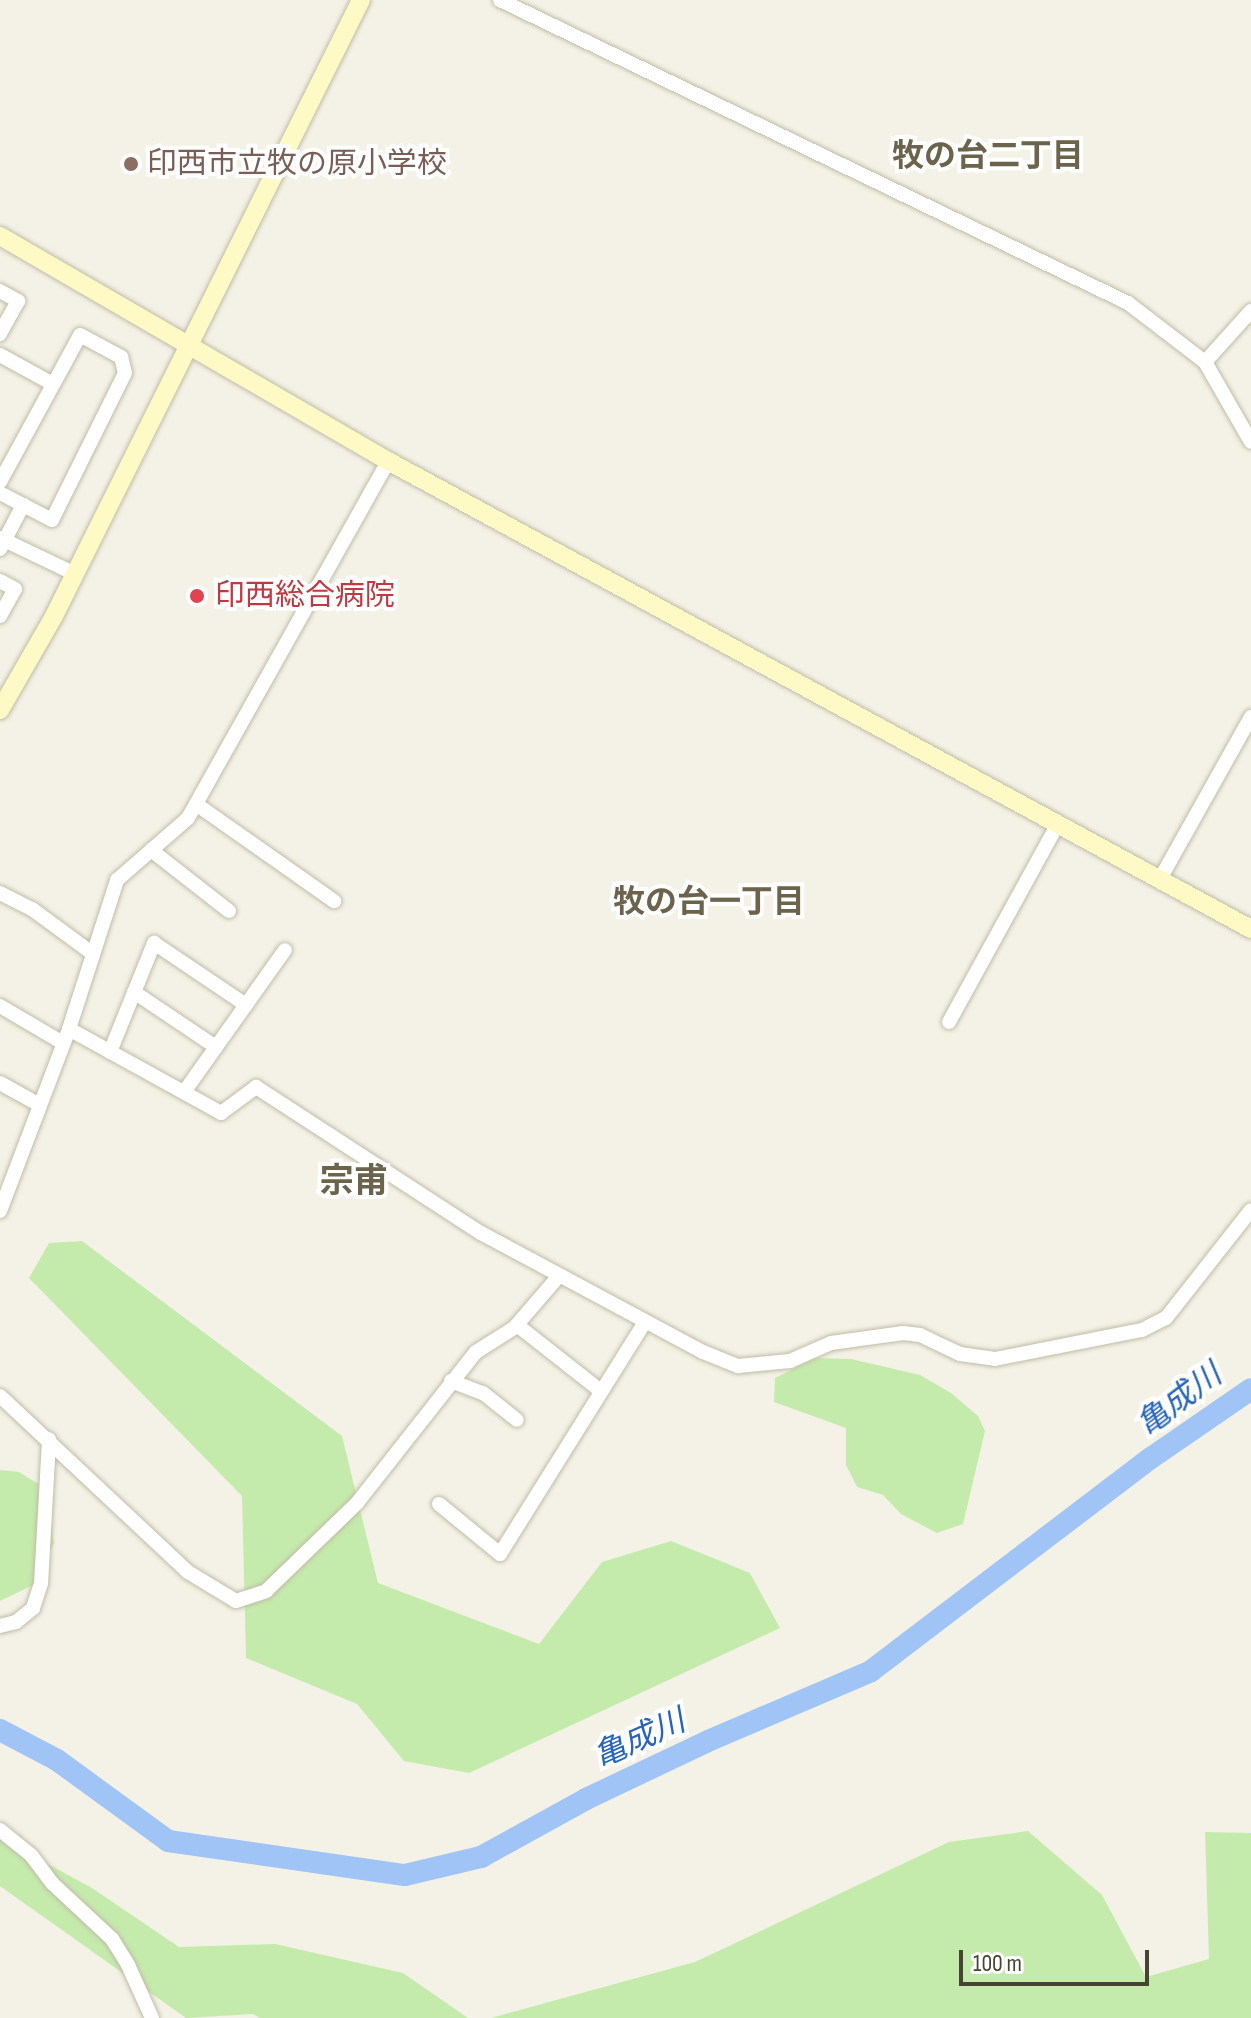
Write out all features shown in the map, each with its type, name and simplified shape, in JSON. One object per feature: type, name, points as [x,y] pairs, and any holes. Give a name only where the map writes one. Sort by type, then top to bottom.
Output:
[{"type":"street","points":[[0,710],[75,574],[361,0]]},
{"type":"street","points":[[500,0],[1128,303],[1205,362],[1251,442]]},
{"type":"street","points":[[0,236],[189,342],[388,461],[1251,929]]},
{"type":"street","points":[[0,291],[18,301],[0,334]]},
{"type":"street","points":[[1205,362],[1251,311]]},
{"type":"street","points":[[0,482],[80,335],[121,357],[125,373],[52,520],[0,493]]},
{"type":"street","points":[[0,355],[53,384]]},
{"type":"street","points":[[0,1211],[66,1036],[117,880],[188,818],[388,461]]},
{"type":"street","points":[[23,505],[2,542],[75,574]]},
{"type":"street","points":[[0,581],[15,589],[0,616]]},
{"type":"street","points":[[1160,879],[1251,717]]},
{"type":"street","points":[[196,804],[334,901]]},
{"type":"street","points":[[949,1022],[1058,824]]},
{"type":"street","points":[[151,850],[229,911]]},
{"type":"street","points":[[0,893],[32,909],[92,953]]},
{"type":"street","points":[[110,1052],[154,943],[246,1005]]},
{"type":"street","points":[[184,1092],[285,950]]},
{"type":"street","points":[[134,992],[216,1047]]},
{"type":"street","points":[[0,1006],[110,1052],[221,1113],[256,1087],[481,1233],[558,1277],[738,1366],[790,1361],[831,1343],[903,1333],[920,1335],[960,1354],[995,1359],[1142,1330],[1166,1318],[1251,1210]]},
{"type":"street","points":[[0,1083],[38,1104]]},
{"type":"street","points":[[0,1396],[188,1572],[236,1601],[266,1591],[357,1503],[476,1352],[517,1325],[558,1277]]},
{"type":"street","points":[[439,1504],[500,1554],[645,1322]]},
{"type":"street","points":[[517,1325],[601,1391]]},
{"type":"street","points":[[451,1381],[483,1393],[517,1420]]},
{"type":"street","points":[[0,1626],[16,1622],[33,1608],[41,1584],[49,1439]]},
{"type":"street","points":[[0,1830],[31,1855],[53,1884],[112,1939],[128,1965],[152,2018]]},
{"type":"green space","points":[[82,1241],[342,1436],[378,1583],[539,1644],[602,1562],[671,1541],[750,1573],[780,1628],[469,1773],[404,1761],[357,1704],[246,1658],[242,1496],[29,1278],[49,1243]]},
{"type":"green space","points":[[815,1358],[851,1359],[920,1375],[951,1393],[978,1416],[985,1431],[963,1524],[937,1533],[901,1514],[883,1495],[857,1487],[846,1465],[846,1428],[774,1402],[775,1378]]},
{"type":"green space","points":[[0,1470],[19,1472],[45,1488],[54,1543],[33,1585],[0,1601]]},
{"type":"green space","points":[[1028,1831],[1102,1895],[1146,1977],[1209,1959],[1205,1832],[1251,1833],[1251,2018],[491,2018],[695,1962],[949,1842]]},
{"type":"green space","points":[[0,1838],[92,1888],[179,1947],[275,1944],[403,1973],[468,2018],[260,2018],[253,2014],[186,2018],[0,1886]]},
{"type":"waterway","name":"亀成川","points":[[0,1730],[57,1760],[168,1841],[405,1875],[481,1857],[586,1799],[708,1741],[871,1671],[1151,1458],[1251,1389]]},
{"type":"place","name":"印西市立牧の原小学校","points":[[131,164]]},
{"type":"place","name":"印西総合病院","points":[[197,596]]},
{"type":"district","name":"牧の台二丁目","points":[[988,157]]},
{"type":"district","name":"牧の台一丁目","points":[[709,903]]},
{"type":"district","name":"宗甫","points":[[354,1182]]}]
